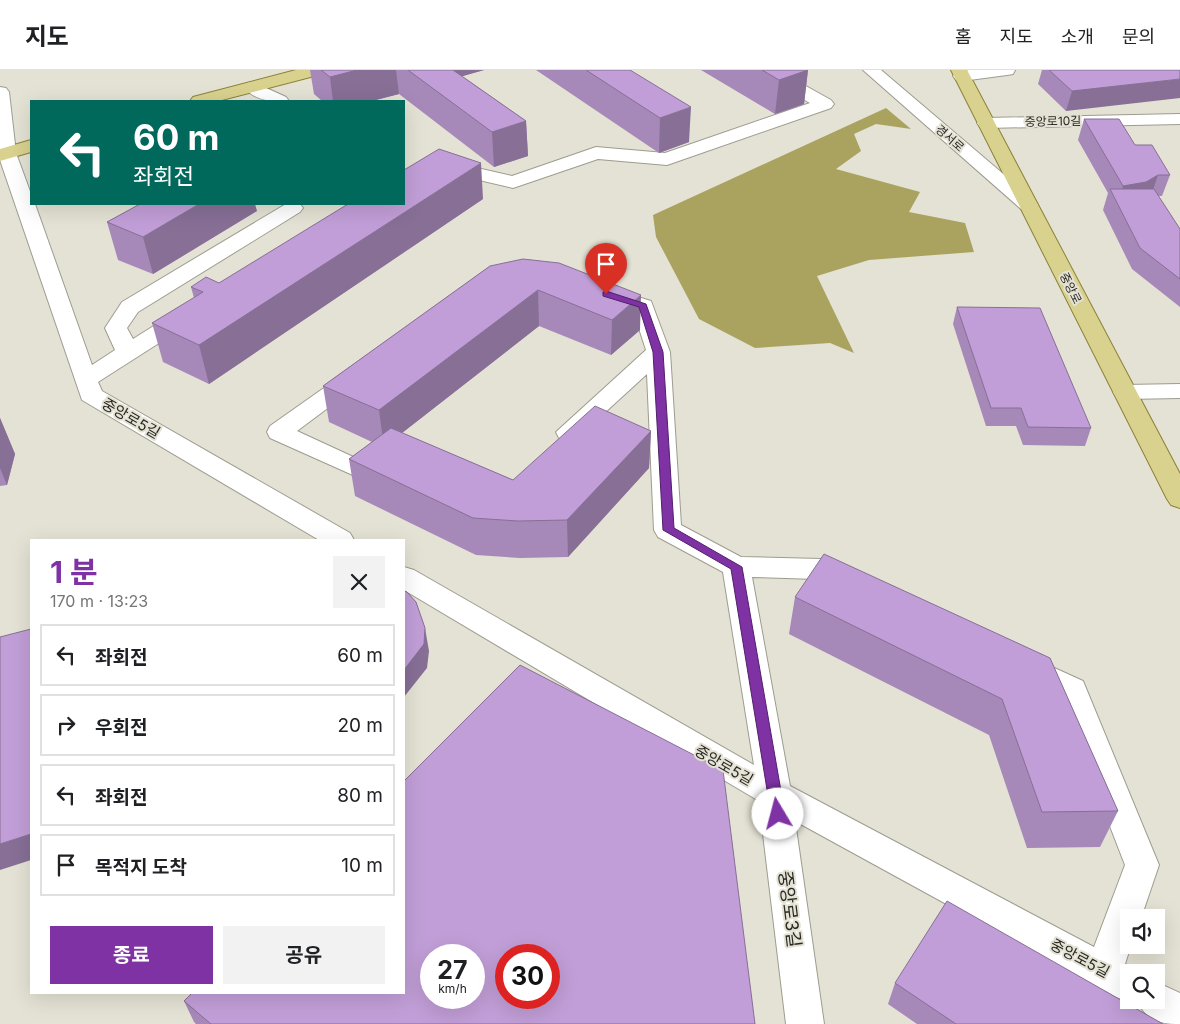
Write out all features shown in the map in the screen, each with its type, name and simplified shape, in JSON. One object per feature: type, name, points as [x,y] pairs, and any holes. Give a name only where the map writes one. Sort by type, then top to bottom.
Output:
[{"type":"main road","points":[[203,100],[316,70]]},
{"type":"main road","name":"중앙로","points":[[961,73],[1180,499]]},
{"type":"main road","points":[[4,154],[30,146]]},
{"type":"street","points":[[405,154],[429,163],[513,182],[596,153],[667,159],[825,104],[764,70]]},
{"type":"street","name":"경서로","points":[[871,70],[1028,205]]},
{"type":"street","name":"중앙로","points":[[961,73],[1007,70]]},
{"type":"street","points":[[253,87],[278,100]]},
{"type":"street","name":"중앙로5길","points":[[0,92],[4,154],[92,395],[338,539]]},
{"type":"street","name":"중앙로10길","points":[[986,123],[1180,119]]},
{"type":"street","points":[[405,178],[429,163]]},
{"type":"street","points":[[128,353],[116,328],[130,308],[293,208]]},
{"type":"street","points":[[587,288],[643,306],[658,352],[668,530],[736,567],[821,569],[875,595]]},
{"type":"street","points":[[86,379],[202,306]]},
{"type":"street","points":[[550,448],[658,352]]},
{"type":"street","points":[[375,362],[279,432],[364,472],[401,447]]},
{"type":"street","points":[[1125,392],[1180,390]]},
{"type":"street","name":"중앙로3길","points":[[736,567],[775,794],[805,1024]]},
{"type":"street","name":"중앙로5길","points":[[405,578],[775,794],[1116,978]]},
{"type":"street","points":[[1000,655],[1072,689],[1142,866],[1116,978]]},
{"type":"street","points":[[1165,1005],[1180,1013]]},
{"type":"shaded area","points":[[886,108],[911,129],[876,124],[854,134],[861,151],[836,169],[920,192],[909,212],[965,223],[974,252],[869,260],[817,276],[854,353],[830,343],[755,348],[699,319],[656,237],[653,215]]},
{"type":"building","points":[[321,70],[357,70],[330,77]]},
{"type":"building","points":[[408,70],[453,70],[526,121],[492,132]]},
{"type":"building","points":[[586,70],[630,70],[691,107],[660,118]]},
{"type":"building","points":[[762,70],[808,70],[779,80]]},
{"type":"building","points":[[1049,70],[1180,70],[1180,79],[1072,91]]},
{"type":"building","points":[[1084,119],[1119,119],[1135,145],[1152,145],[1170,175],[1158,175],[1146,182],[1123,186]]},
{"type":"building","points":[[439,149],[481,163],[199,345],[152,323],[203,292],[191,287],[206,277],[219,283],[346,205],[405,205],[405,169]]},
{"type":"building","points":[[1110,189],[1154,189],[1180,229],[1180,279],[1140,248]]},
{"type":"building","points":[[138,205],[197,205],[143,237],[107,222]]},
{"type":"building","points":[[523,259],[559,263],[641,295],[612,320],[538,290],[379,410],[323,386],[490,266]]},
{"type":"building","points":[[957,307],[1040,308],[1091,428],[1028,427],[1021,408],[991,408]]},
{"type":"building","points":[[595,406],[651,431],[567,520],[518,521],[473,518],[349,459],[391,428],[513,480]]},
{"type":"building","points":[[824,554],[1050,658],[1118,811],[1042,812],[1002,699],[795,597]]},
{"type":"building","points":[[405,591],[416,602],[425,628],[424,644],[405,669]]},
{"type":"building","points":[[30,629],[30,834],[0,844],[0,637]]},
{"type":"building","points":[[520,665],[723,770],[755,1024],[211,1024],[184,1001],[191,994],[405,994],[405,780]]},
{"type":"building","points":[[947,901],[1120,1000],[1120,1009],[1137,1009],[1163,1024],[956,1024],[895,983]]},
{"type":"route","points":[[606,294],[643,306],[658,352],[668,530],[736,567],[778,814]]}]
